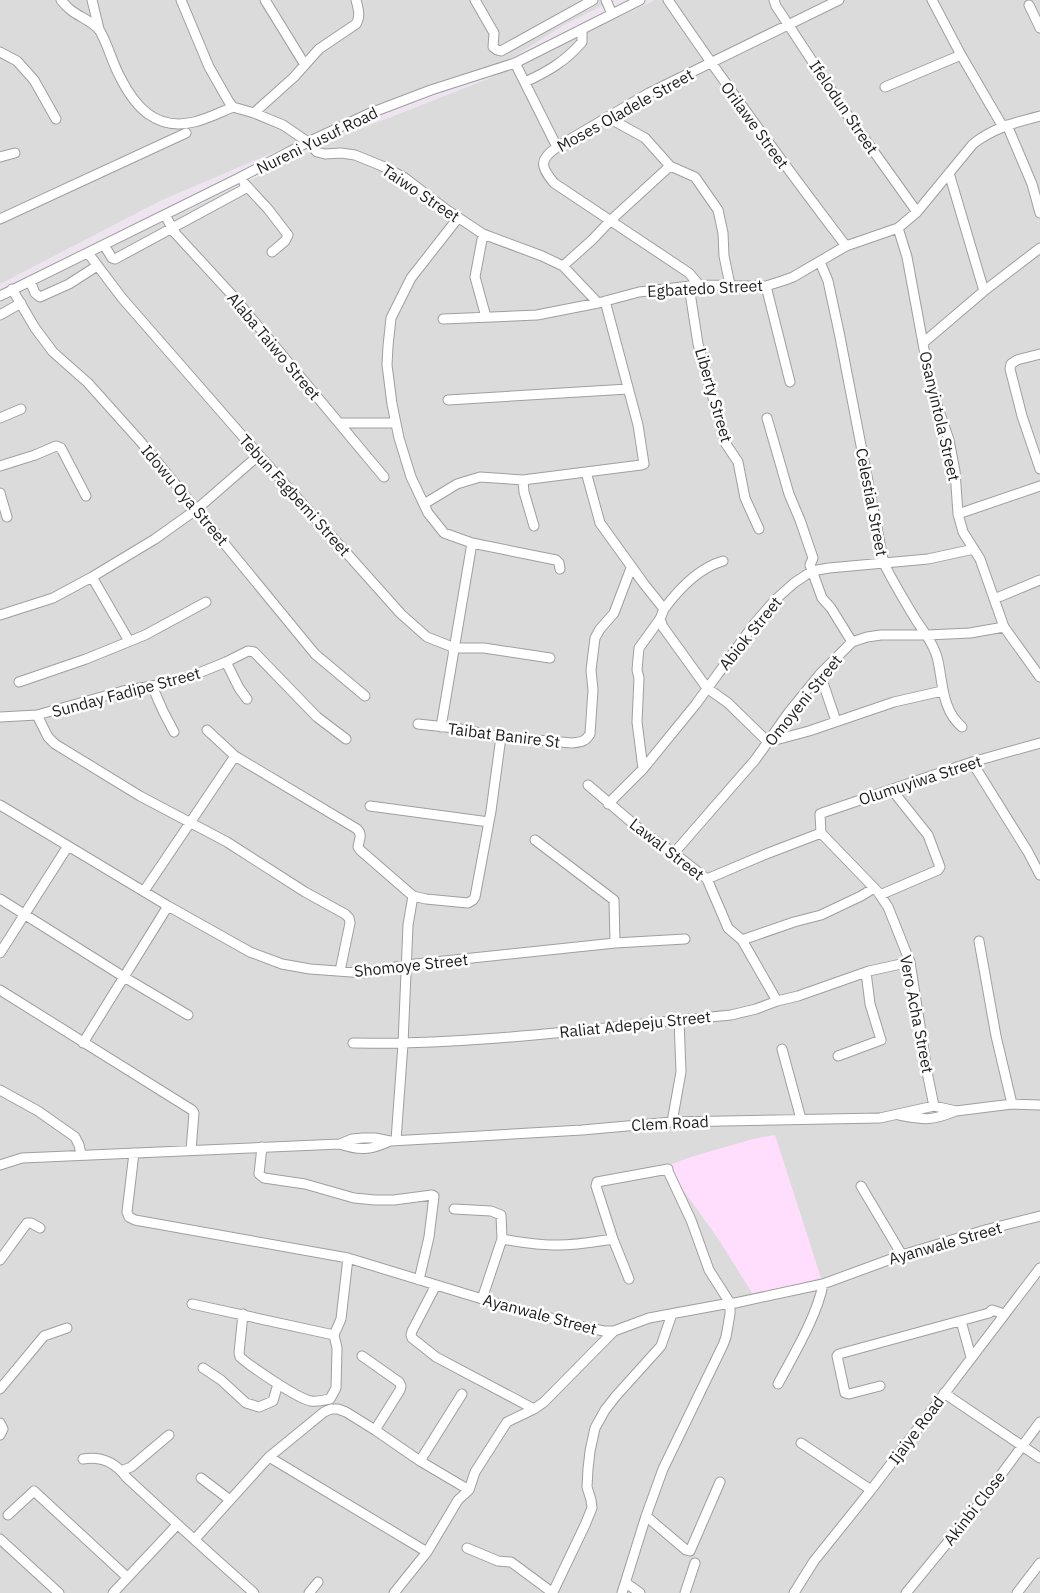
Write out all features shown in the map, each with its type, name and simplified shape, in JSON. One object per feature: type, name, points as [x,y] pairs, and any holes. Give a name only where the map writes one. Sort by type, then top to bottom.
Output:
[{"type":"street","points":[[61,0],[71,10],[99,29]]},
{"type":"street","points":[[92,0],[99,29],[120,77],[134,101],[149,116],[166,122],[188,123],[233,107],[209,67],[181,0]]},
{"type":"street","points":[[265,0],[305,65]]},
{"type":"street","points":[[254,113],[305,65],[319,49],[356,24],[359,19],[357,0]]},
{"type":"street","points":[[475,0],[494,33],[493,47],[501,51]]},
{"type":"street","points":[[501,51],[593,0]]},
{"type":"street","points":[[606,0],[612,14]]},
{"type":"street","name":"Nureni Yusuf Road","points":[[0,296],[308,142],[384,108],[515,63],[640,0]]},
{"type":"street","name":"Orilawe Street","points":[[668,0],[710,63],[846,246]]},
{"type":"street","name":"Ifelodun Street","points":[[774,0],[776,6],[848,114],[917,212]]},
{"type":"street","name":"Moses Oladele Street","points":[[699,286],[689,273],[554,183],[544,164],[544,158],[557,147],[649,93],[839,0]]},
{"type":"street","points":[[932,0],[961,55],[1005,126],[1032,184],[1040,213]]},
{"type":"street","points":[[1029,5],[1040,28]]},
{"type":"street","points":[[525,82],[562,62],[575,51],[582,42],[582,30]]},
{"type":"street","points":[[501,51],[504,66]]},
{"type":"street","points":[[0,52],[17,60],[34,80],[56,119]]},
{"type":"street","points":[[885,87],[961,55]]},
{"type":"street","points":[[515,63],[557,147]]},
{"type":"street","name":"Taiwo Street","points":[[233,107],[283,125],[308,142],[317,152],[325,154],[342,153],[382,166],[404,178],[483,234],[564,266],[601,302]]},
{"type":"street","points":[[898,228],[917,212],[973,144],[984,136],[1005,126],[1040,116]]},
{"type":"street","points":[[607,117],[645,138],[670,166],[695,176],[718,210],[724,233],[724,256],[730,285]]},
{"type":"street","points":[[0,219],[186,133]]},
{"type":"street","points":[[0,157],[14,153]]},
{"type":"street","points":[[564,266],[610,220],[670,166]]},
{"type":"street","points":[[949,173],[984,291]]},
{"type":"street","points":[[239,178],[288,235],[285,242],[272,252]]},
{"type":"street","points":[[104,245],[112,258],[115,259],[248,187]]},
{"type":"street","name":"Alaba Taiwo Street","points":[[165,215],[172,229],[232,295],[384,477]]},
{"type":"street","points":[[458,218],[411,278],[391,318],[387,365],[396,423],[409,470],[424,504],[444,533],[472,543],[556,560],[559,563],[560,569]]},
{"type":"street","name":"Egbatedo Street","points":[[443,319],[537,316],[639,292],[689,286],[766,286],[793,277],[846,246],[898,228]]},
{"type":"street","name":"Osanyintola Street","points":[[898,228],[907,257],[931,387],[949,440],[955,471],[958,514],[964,532],[980,559],[1004,628],[1040,677]]},
{"type":"street","points":[[483,234],[475,277],[486,317]]},
{"type":"street","points":[[923,343],[984,291],[1040,248]]},
{"type":"street","name":"Tebun Fagbemi Street","points":[[88,253],[122,298],[259,455],[401,614],[427,637],[455,648],[484,648],[550,658]]},
{"type":"street","name":"Celestial Street","points":[[820,262],[828,281],[839,332],[884,564],[938,659],[942,691],[951,713],[962,727]]},
{"type":"street","points":[[30,281],[35,294],[40,297],[69,284],[97,266]]},
{"type":"street","name":"Liberty Street","points":[[689,286],[698,344],[726,444],[738,462],[745,498],[759,529]]},
{"type":"street","points":[[766,286],[790,382]]},
{"type":"street","name":"Idowu Oya Street","points":[[12,289],[35,328],[53,352],[88,383],[140,441],[316,654],[365,696]]},
{"type":"street","points":[[424,504],[457,484],[480,477],[523,480],[644,464],[638,425],[601,302]]},
{"type":"street","points":[[0,315],[21,303]]},
{"type":"street","points":[[1040,354],[1016,360],[1011,364],[1010,369],[1022,416],[1040,470]]},
{"type":"street","points":[[448,400],[628,389]]},
{"type":"street","points":[[0,418],[21,408]]},
{"type":"street","points":[[767,418],[789,494],[813,558],[810,565],[822,598],[831,608],[852,642]]},
{"type":"street","points":[[340,423],[396,423]]},
{"type":"street","points":[[0,466],[56,446],[61,448],[86,496]]},
{"type":"street","points":[[0,615],[53,598],[155,539],[197,509],[259,455]]},
{"type":"street","points":[[586,472],[600,523],[631,568],[664,609]]},
{"type":"street","points":[[523,480],[534,526]]},
{"type":"street","points":[[958,514],[1040,486]]},
{"type":"street","points":[[0,493],[7,517]]},
{"type":"street","points":[[441,727],[472,543]]},
{"type":"street","name":"Abiok Street","points":[[608,804],[643,769],[755,623],[775,600],[794,583],[812,571],[928,559],[974,549]]},
{"type":"street","points":[[643,769],[638,722],[639,678],[637,670],[639,648],[660,619],[664,609],[684,586],[697,574],[723,561]]},
{"type":"street","name":"Taibat Banire St","points":[[418,724],[501,737],[572,743],[582,742],[587,739],[590,734],[591,670],[595,638],[614,613],[631,568]]},
{"type":"street","points":[[92,577],[129,641]]},
{"type":"street","points":[[994,599],[1040,580]]},
{"type":"street","points":[[19,682],[86,659],[146,635],[206,602]]},
{"type":"street","points":[[660,619],[707,688],[728,703],[768,742],[894,702],[942,691]]},
{"type":"street","name":"Omoyeni Street","points":[[674,853],[756,760],[789,712],[820,674],[852,642],[880,635],[970,633],[1004,628]]},
{"type":"street","name":"Sunday Fadipe Street","points":[[0,717],[37,715],[123,691],[189,677],[248,651],[254,652],[317,717],[346,739]]},
{"type":"street","points":[[226,662],[239,688],[247,699]]},
{"type":"street","points":[[820,674],[836,721]]},
{"type":"street","points":[[152,686],[174,732]]},
{"type":"street","points":[[37,715],[48,736],[56,744],[140,796],[227,842],[349,918],[350,923],[340,972]]},
{"type":"street","points":[[207,730],[235,756],[357,829],[361,836],[358,847],[360,850],[413,896],[420,899],[468,903],[475,897],[489,822],[501,737]]},
{"type":"street","name":"Olumuyiwa Street","points":[[821,833],[820,814],[972,762],[1040,743]]},
{"type":"street","points":[[144,891],[235,756]]},
{"type":"street","points":[[972,762],[1028,852],[1040,875]]},
{"type":"street","name":"Lawal Street","points":[[588,785],[608,804],[707,879],[728,928],[742,940],[777,1001]]},
{"type":"street","points":[[742,940],[821,915],[861,896],[938,870],[940,867],[928,834],[892,790]]},
{"type":"street","name":"Shomoye Street","points":[[0,805],[168,906],[250,952],[262,958],[291,966],[340,972],[365,972],[406,965],[615,943],[685,939]]},
{"type":"street","points":[[370,806],[489,822]]},
{"type":"street","points":[[707,879],[821,833]]},
{"type":"street","name":"Vero Acha Street","points":[[821,833],[877,891],[888,907],[910,962],[934,1106]]},
{"type":"street","points":[[535,840],[614,900],[615,943]]},
{"type":"street","points":[[0,953],[68,846]]},
{"type":"street","points":[[393,1141],[403,1044],[408,925],[413,896]]},
{"type":"street","points":[[0,899],[188,1015]]},
{"type":"street","points":[[83,1043],[168,906]]},
{"type":"street","points":[[979,941],[996,1036],[1012,1104]]},
{"type":"street","name":"Raliat Adepeju Street","points":[[353,1043],[403,1044],[467,1041],[731,1015],[798,996],[866,972],[910,962]]},
{"type":"street","points":[[838,1056],[881,1040],[870,1004],[866,972]]},
{"type":"street","points":[[0,990],[192,1110],[194,1113],[190,1150]]},
{"type":"street","points":[[672,1122],[680,1072],[679,1020]]},
{"type":"street","points":[[782,1049],[801,1118]]},
{"type":"street","points":[[0,1090],[38,1111],[75,1137],[81,1154]]},
{"type":"street","name":"Clem Road","points":[[262,1147],[340,1144],[352,1148],[366,1149],[393,1141],[582,1130],[672,1122],[801,1118],[880,1118],[934,1106],[956,1111],[1012,1104],[1040,1105]]},
{"type":"street","points":[[894,1114],[928,1120],[956,1111]]},
{"type":"street","points":[[0,1165],[22,1158],[262,1147],[259,1174],[264,1178],[305,1184],[354,1198],[394,1200],[434,1196],[431,1224],[419,1280]]},
{"type":"street","name":"Ayanwale Street","points":[[134,1153],[127,1212],[129,1217],[144,1222],[348,1258],[482,1299],[584,1327],[614,1331],[638,1322],[672,1314],[823,1284],[902,1254],[1040,1216]]},
{"type":"street","points":[[622,1593],[663,1469],[723,1345],[728,1322],[730,1303],[709,1270],[691,1220],[668,1169],[597,1182],[596,1186],[613,1239],[629,1279]]},
{"type":"street","points":[[861,1186],[902,1254]]},
{"type":"street","points":[[454,1209],[491,1211],[501,1215],[502,1238],[482,1299]]},
{"type":"street","points":[[0,1260],[27,1223],[40,1228]]},
{"type":"street","points":[[502,1238],[554,1246],[613,1239]]},
{"type":"street","points":[[243,1314],[240,1357],[278,1384],[304,1399],[311,1401],[330,1399],[336,1388],[334,1334],[341,1318],[348,1258]]},
{"type":"street","name":"Ijaiye Road","points":[[794,1593],[814,1562],[1040,1268]]},
{"type":"street","points":[[778,1384],[811,1317],[822,1292],[823,1284]]},
{"type":"street","points":[[436,1285],[412,1331],[412,1338],[436,1357],[534,1409]]},
{"type":"street","points":[[192,1304],[334,1334]]},
{"type":"street","points":[[880,1386],[849,1394],[845,1392],[837,1356],[989,1313],[992,1310],[1004,1314]]},
{"type":"street","points":[[467,1548],[498,1562],[511,1562],[553,1593],[592,1508],[587,1487],[590,1450],[595,1428],[605,1410],[616,1396],[661,1346],[672,1314]]},
{"type":"street","points":[[961,1321],[971,1356]]},
{"type":"street","points":[[0,1389],[44,1336],[67,1328]]},
{"type":"street","points":[[394,1593],[427,1552],[458,1500],[468,1490],[475,1472],[507,1422],[544,1402],[614,1331]]},
{"type":"street","points":[[362,1356],[399,1382],[401,1386],[376,1430]]},
{"type":"street","points":[[203,1368],[221,1380],[246,1403],[258,1407],[273,1400],[278,1384]]},
{"type":"street","points":[[944,1393],[1040,1458]]},
{"type":"street","points":[[420,1461],[462,1394]]},
{"type":"street","points":[[195,1539],[268,1457],[324,1412],[331,1409],[346,1412],[468,1490]]},
{"type":"street","name":"Akinbi Close","points":[[906,1593],[980,1503],[1040,1422]]},
{"type":"street","points":[[0,1423],[3,1429],[0,1435]]},
{"type":"street","points":[[121,1471],[131,1467],[168,1435]]},
{"type":"street","points":[[801,1443],[871,1490]]},
{"type":"street","points":[[83,1459],[94,1457],[103,1459],[121,1471],[177,1525],[254,1593]]},
{"type":"street","points":[[268,1457],[427,1552]]},
{"type":"street","points":[[201,1478],[230,1500]]},
{"type":"street","points":[[646,1516],[686,1550],[690,1550],[720,1482]]},
{"type":"street","points":[[8,1515],[34,1491],[127,1577]]},
{"type":"street","points":[[113,1593],[177,1525]]},
{"type":"street","points":[[0,1539],[58,1593]]},
{"type":"street","points":[[685,1593],[696,1563]]},
{"type":"street","points":[[1017,1593],[1040,1563]]},
{"type":"street","points":[[309,1593],[318,1582]]},
{"type":"street","points":[[626,1582],[640,1593]]},
{"type":"shaded area","points":[[0,0],[613,0],[564,25],[504,63],[363,114],[160,201],[0,284]]},
{"type":"shaded area","points":[[655,0],[1040,0],[1040,1593],[0,1593],[0,303],[125,240],[345,135],[488,79]]},
{"type":"shaded area","points":[[775,1135],[821,1278],[754,1296],[719,1240],[666,1166],[753,1139]]}]
